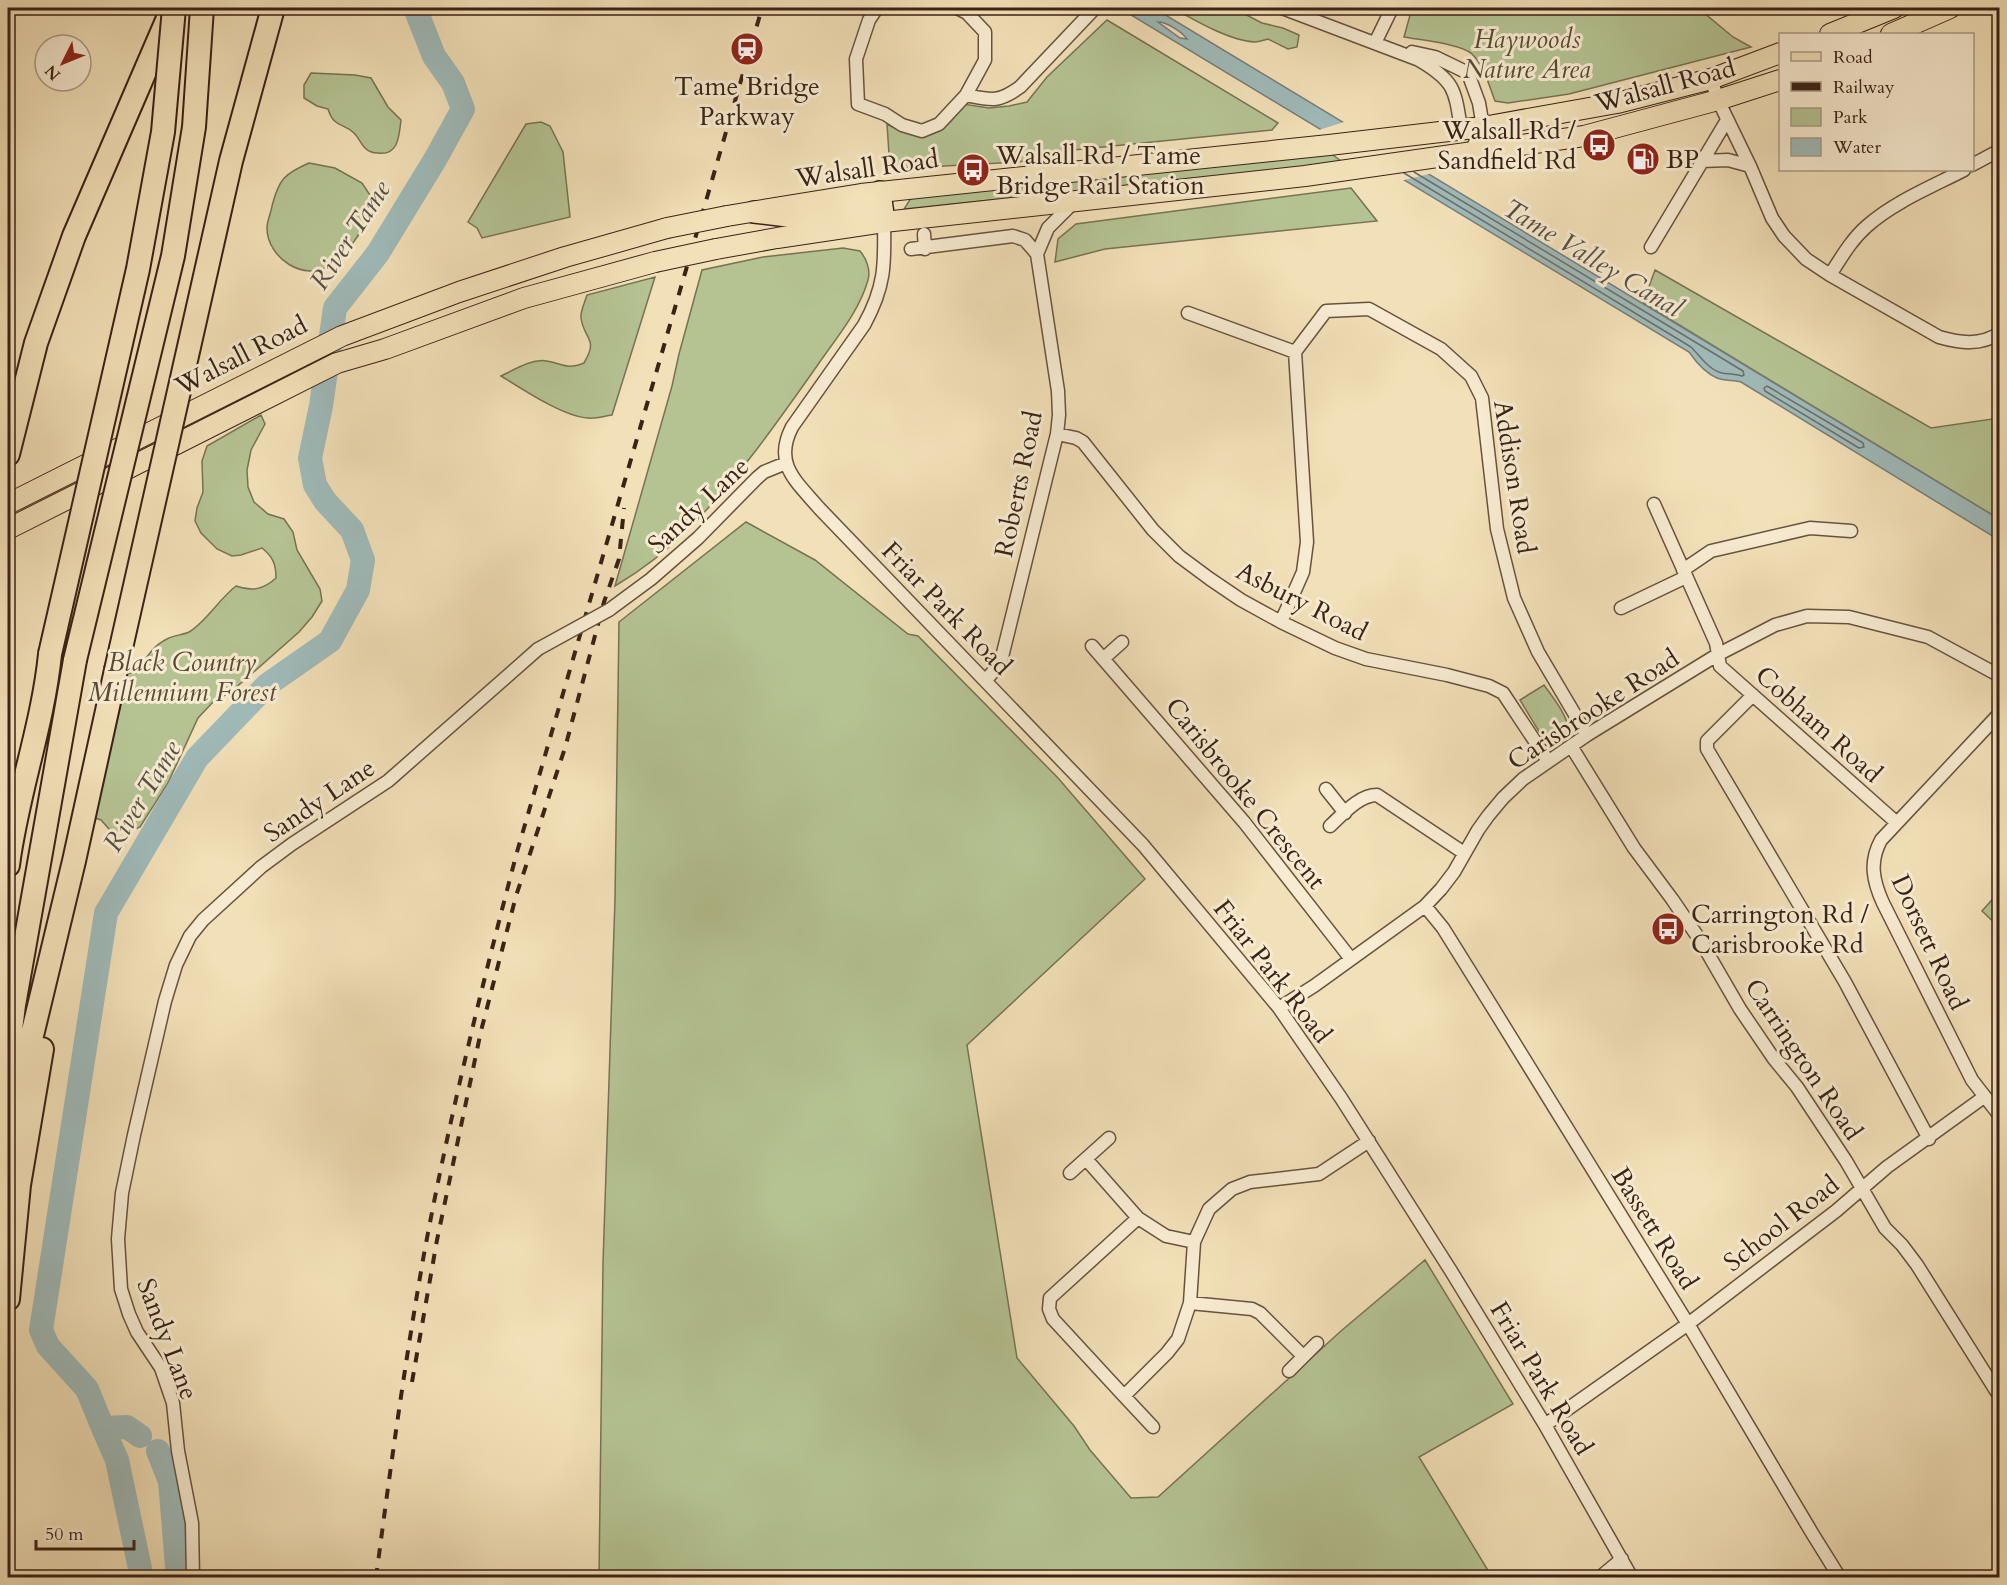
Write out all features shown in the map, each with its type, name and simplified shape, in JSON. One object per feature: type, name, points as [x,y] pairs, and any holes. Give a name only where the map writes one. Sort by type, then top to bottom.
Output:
[{"type":"highway","points":[[8,454],[36,343],[74,236],[174,8]]},
{"type":"highway","points":[[8,865],[11,837],[45,693],[50,654],[138,269],[163,132],[174,8]]},
{"type":"highway","points":[[8,1055],[14,1005],[75,660],[173,256],[194,127],[202,8]]},
{"type":"highway","points":[[8,1135],[74,861],[231,161],[273,8]]},
{"type":"highway","points":[[880,192],[884,222]]},
{"type":"highway","points":[[753,212],[796,217],[853,208],[865,209],[884,222]]},
{"type":"highway","points":[[8,1299],[19,1185],[74,861]]},
{"type":"main road","points":[[1832,33],[1893,8]]},
{"type":"main road","points":[[1893,33],[1950,8]]},
{"type":"main road","name":"Walsall Road","points":[[8,530],[336,363],[385,349],[524,298],[611,273],[716,249],[884,222],[1361,169],[1420,160],[1473,137],[1710,79],[1779,53]]},
{"type":"main road","name":"Walsall Road","points":[[8,504],[284,363],[342,336],[459,292],[565,257],[667,228],[727,216],[880,192],[1391,138],[1584,136],[1718,100],[1779,80]]},
{"type":"street","points":[[877,8],[869,20],[856,59],[858,104],[885,114],[903,125],[922,131],[939,124],[966,95],[985,60],[985,32],[967,13],[957,8]]},
{"type":"street","points":[[966,95],[995,101],[1009,95],[1020,87],[1095,8]]},
{"type":"street","points":[[1282,8],[1419,60],[1439,72],[1454,91],[1473,137]]},
{"type":"street","points":[[1375,43],[1392,8]]},
{"type":"street","points":[[1375,43],[1435,57],[1468,73],[1479,103],[1473,137]]},
{"type":"street","points":[[1710,79],[1772,218],[1784,236],[1806,259],[1939,337],[1954,342],[1977,342],[2000,333]]},
{"type":"street","points":[[1652,247],[1727,120]]},
{"type":"street","points":[[1974,164],[2000,150]]},
{"type":"street","points":[[1702,161],[1728,160],[1750,166]]},
{"type":"street","points":[[1830,275],[1852,242],[1886,211],[1962,171]]},
{"type":"street","points":[[911,249],[926,249],[1013,236],[1025,240],[1037,254],[1048,228],[1075,201]]},
{"type":"street","name":"Sandy Lane","points":[[194,1578],[192,1523],[178,1451],[173,1403],[161,1368],[136,1332],[129,1314],[121,1289],[118,1239],[122,1193],[166,994],[186,943],[203,920],[261,867],[292,844],[388,782],[538,649],[609,609],[651,579],[698,538],[757,478],[764,472],[786,463],[784,450],[792,427],[864,325],[873,308],[884,269],[884,222]]},
{"type":"street","points":[[924,234],[926,249]]},
{"type":"street","name":"Roberts Road","points":[[986,680],[998,666],[1002,657],[1057,434],[1058,391],[1037,254]]},
{"type":"street","name":"Addison Road","points":[[1295,352],[1326,311],[1369,309],[1441,349],[1470,376],[1482,398],[1497,529],[1514,598],[1538,652],[1587,735]]},
{"type":"street","points":[[1188,313],[1295,352],[1307,542],[1303,572],[1281,622]]},
{"type":"street","name":"Asbury Road","points":[[1057,434],[1083,442],[1154,530],[1179,556],[1240,600],[1335,648],[1366,659],[1447,675],[1489,686],[1503,693],[1548,761]]},
{"type":"street","name":"Friar Park Road","points":[[786,463],[797,482],[819,508],[1143,845],[1279,1008],[1369,1141],[1545,1425],[1632,1578]]},
{"type":"street","points":[[1654,504],[1716,643],[1717,655]]},
{"type":"street","points":[[1621,608],[1685,573],[1711,552],[1810,528],[1851,531]]},
{"type":"street","name":"Carisbrooke Road","points":[[1279,1008],[1314,986],[1425,906],[1441,889],[1478,830],[1503,798],[1523,779],[1587,735],[1717,655],[1775,625],[1807,616],[1849,617],[1928,637],[2000,676]]},
{"type":"street","points":[[1103,659],[1122,642]]},
{"type":"street","name":"Carisbrooke Crescent","points":[[1092,646],[1244,822],[1351,959]]},
{"type":"street","name":"Cobham Road","points":[[1717,655],[1720,666],[1897,823]]},
{"type":"street","points":[[1754,695],[1707,741],[1707,749],[1845,982],[1929,1138]]},
{"type":"street","name":"Dorsett Road","points":[[2000,713],[1881,840],[1873,873],[1875,886],[1972,1080],[2000,1116]]},
{"type":"street","name":"Carrington Road","points":[[1571,746],[1634,848],[1700,940],[1740,1009],[1774,1059],[1797,1087],[1846,1161],[1885,1228],[1917,1265],[2000,1397]]},
{"type":"street","points":[[1326,789],[1345,813]]},
{"type":"street","points":[[1330,826],[1362,799],[1370,795],[1377,795],[1464,853]]},
{"type":"street","name":"Bassett Road","points":[[1425,906],[1443,928],[1688,1324],[1840,1578]]},
{"type":"street","name":"School Road","points":[[1545,1425],[1688,1324],[1836,1211],[1887,1167],[1984,1097]]},
{"type":"street","points":[[1070,1173],[1109,1138]]},
{"type":"street","points":[[1124,1396],[1178,1339],[1190,1303],[1194,1242],[1209,1209],[1232,1189],[1251,1182],[1319,1174],[1369,1141]]},
{"type":"street","points":[[1086,1159],[1138,1218],[1166,1236],[1194,1242]]},
{"type":"street","points":[[1138,1218],[1050,1298],[1049,1309],[1053,1319],[1153,1427]]},
{"type":"street","points":[[1190,1303],[1252,1309],[1260,1313],[1303,1356]]},
{"type":"street","points":[[1289,1371],[1317,1343]]},
{"type":"street","points":[[1599,1578],[1622,1559]]},
{"type":"green space","points":[[1173,8],[1233,8],[1262,23],[1299,35],[1297,47],[1288,49],[1268,39],[1255,42],[1235,38],[1212,29]]},
{"type":"green space","name":"Haywoods Nature Area","points":[[1412,8],[1702,8],[1703,12],[1733,37],[1751,47],[1569,94],[1508,103],[1495,101],[1486,76],[1472,54],[1450,45],[1404,37]]},
{"type":"green space","points":[[1107,20],[1278,123],[1272,130],[1073,150],[1019,162],[890,169],[887,124],[903,131],[926,134],[949,123],[963,104],[989,108],[1027,102],[1047,77]]},
{"type":"green space","points":[[311,73],[371,78],[388,107],[401,120],[394,148],[385,153],[370,151],[354,133],[333,119],[328,109],[317,106],[304,98],[304,85]]},
{"type":"green space","points":[[541,122],[550,126],[563,152],[570,217],[482,238],[477,228],[468,222],[526,124]]},
{"type":"green space","points":[[1329,152],[1345,164],[904,209],[913,195]]},
{"type":"green space","points":[[309,163],[335,168],[362,183],[374,201],[352,245],[330,265],[320,270],[310,271],[299,269],[280,258],[273,249],[267,228],[280,183],[288,174]]},
{"type":"green space","points":[[1351,188],[1377,221],[1105,249],[1055,262],[1058,239],[1076,224]]},
{"type":"green space","points":[[843,248],[860,251],[869,272],[864,292],[846,324],[757,449],[708,509],[664,552],[615,586],[672,386],[702,270],[763,257]]},
{"type":"green space","points":[[1655,270],[1931,428],[1999,418],[1999,519],[1643,303]]},
{"type":"green space","points":[[655,277],[612,415],[591,418],[567,413],[543,402],[501,376],[535,361],[569,366],[584,363],[590,349],[589,339],[581,318],[587,295]]},
{"type":"green space","name":"Black Country Millennium Forest","points":[[261,415],[265,424],[251,450],[247,470],[248,487],[254,502],[268,514],[284,519],[293,532],[297,550],[320,589],[322,601],[299,632],[232,691],[213,702],[198,718],[168,783],[140,827],[126,833],[109,829],[101,820],[95,818],[128,673],[136,673],[157,645],[195,628],[236,586],[248,589],[258,588],[276,578],[273,561],[262,548],[232,556],[217,549],[201,533],[195,521],[203,492],[202,461],[207,446]]},
{"type":"green space","points":[[746,522],[815,560],[908,634],[918,636],[1058,778],[1145,879],[967,1045],[1017,1358],[1131,1498],[1158,1497],[1341,1331],[1425,1260],[1513,1404],[1419,1457],[1492,1577],[599,1578],[603,1263],[615,899],[619,622]]},
{"type":"green space","points":[[1544,685],[1557,702],[1569,728],[1570,735],[1554,746],[1544,740],[1520,700]]},
{"type":"green space","points":[[1999,892],[1999,927],[1982,911]]},
{"type":"water","points":[[1122,8],[1154,8],[1999,519],[1999,540],[1741,382],[1723,380],[1713,376],[1701,367],[1689,352]],"holes":[[[1158,22],[1174,28],[1187,39],[1180,38]]]},
{"type":"pier","points":[[1347,121],[1433,173],[1400,181],[1316,131]]},
{"type":"waterway","name":"River Tame","points":[[142,1578],[117,1460],[87,1389],[48,1346],[41,1330],[106,913],[197,758],[267,685],[330,641],[358,590],[363,560],[352,530],[325,501],[315,485],[310,458],[321,406],[335,308],[378,253],[463,109],[453,83],[434,56],[415,8]]},
{"type":"waterway","name":"River Tame","points":[[103,1428],[127,1427],[140,1436]]},
{"type":"waterway","name":"River Tame","points":[[158,1451],[170,1481],[178,1578]]},
{"type":"railway","points":[[376,1578],[398,1416],[424,1254],[444,1153],[479,1002],[517,852],[762,8]]},
{"type":"railway","points":[[412,1382],[437,1240],[481,1031],[516,896],[565,748],[604,602],[619,559],[624,508]]},
{"type":"place","name":"Tame Bridge Parkway","points":[[747,49]]},
{"type":"place","name":"Walsall Rd / Sandfield Rd","points":[[1599,145]]},
{"type":"place","name":"BP","points":[[1643,159]]},
{"type":"place","name":"Walsall Rd / Tame Bridge Rail Station","points":[[973,170]]},
{"type":"place","name":"Carrington Rd / Carisbrooke Rd","points":[[1668,929]]},
{"type":"water label","name":"Tame Valley Canal","points":[[1593,258]]}]
